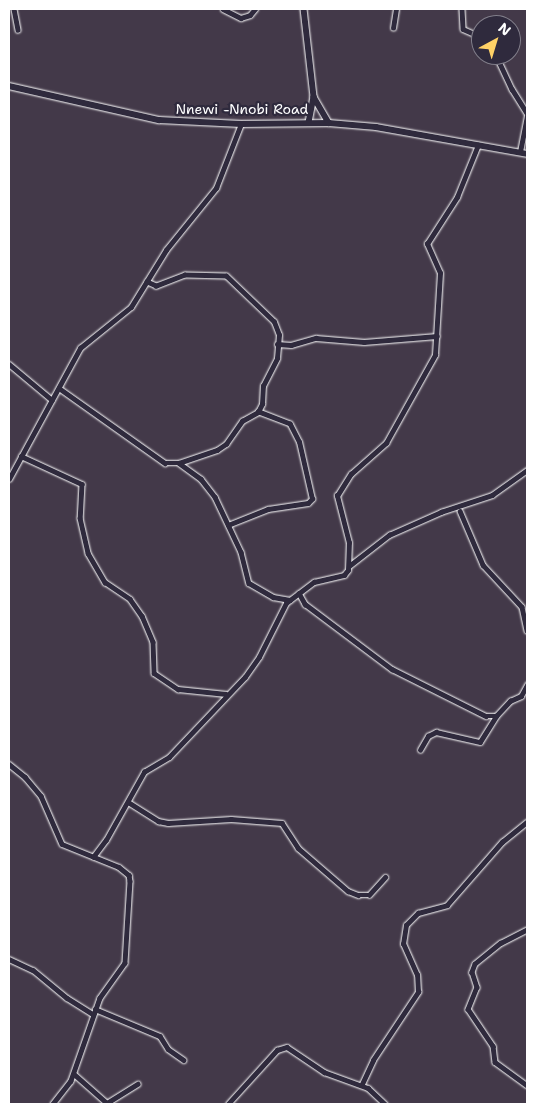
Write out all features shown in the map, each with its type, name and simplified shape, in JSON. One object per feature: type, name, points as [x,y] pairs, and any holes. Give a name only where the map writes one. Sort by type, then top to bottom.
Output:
[{"type":"main road","points":[[304,9],[314,97],[309,122]]},
{"type":"main road","name":"Nnewi -Nnobi Road","points":[[9,86],[159,120],[241,124],[328,123],[527,154]]},
{"type":"main road","points":[[314,97],[328,123]]},
{"type":"street","points":[[14,9],[18,30]]},
{"type":"street","points":[[223,9],[241,18],[250,15],[255,9]]},
{"type":"street","points":[[393,28],[396,9]]},
{"type":"street","points":[[462,9],[463,29],[471,33]]},
{"type":"street","points":[[501,65],[527,114],[520,152]]},
{"type":"street","points":[[9,480],[59,388],[65,371],[80,348],[131,307],[166,250],[216,188],[241,124]]},
{"type":"street","points":[[349,566],[347,532],[337,496],[351,474],[386,444],[426,375],[435,355],[440,273],[427,244],[458,197],[478,145]]},
{"type":"street","points":[[59,388],[78,398],[165,463],[179,463],[217,450],[226,444],[242,421],[258,412],[262,404],[263,386],[275,364],[279,331],[274,322],[226,276],[185,275],[156,286],[147,282]]},
{"type":"street","points":[[277,344],[291,345],[316,338],[364,342],[437,336]]},
{"type":"street","points":[[9,364],[52,400]]},
{"type":"street","points":[[228,525],[268,509],[308,503],[312,500],[299,442],[290,424],[258,412]]},
{"type":"street","points":[[21,456],[82,484],[80,518],[88,553],[105,582],[130,599],[142,616],[151,636],[153,669],[159,679],[178,689],[226,694]]},
{"type":"street","points":[[179,463],[210,490],[241,552],[249,583],[273,597],[290,600]]},
{"type":"street","points":[[93,857],[128,802],[144,772],[168,757],[259,657],[278,615],[290,600],[314,582],[344,574],[349,566],[389,535],[441,512],[492,495],[527,470]]},
{"type":"street","points":[[460,511],[483,565],[522,607],[527,630]]},
{"type":"street","points":[[299,593],[305,604],[397,672],[476,712],[496,716]]},
{"type":"street","points":[[420,750],[428,736],[436,732],[480,742],[496,716],[510,701],[521,696],[527,684]]},
{"type":"street","points":[[9,764],[25,776],[41,796],[62,844],[125,871],[130,881],[125,963],[94,1012],[74,1074],[53,1104]]},
{"type":"street","points":[[128,802],[158,822],[231,819],[282,823],[303,852],[348,891],[358,895],[369,895],[385,877]]},
{"type":"street","points":[[362,1084],[373,1060],[418,992],[417,975],[403,944],[406,925],[418,913],[447,905],[502,842],[527,822]]},
{"type":"street","points":[[527,930],[500,943],[475,964],[472,972],[477,987],[468,1009],[493,1046],[495,1062],[527,1085]]},
{"type":"street","points":[[9,959],[33,970],[67,998],[94,1012],[160,1036],[168,1049],[184,1060]]},
{"type":"street","points":[[228,1104],[277,1050],[283,1047],[291,1048],[324,1072],[362,1084],[385,1104]]},
{"type":"street","points":[[74,1074],[107,1104],[137,1084]]}]
